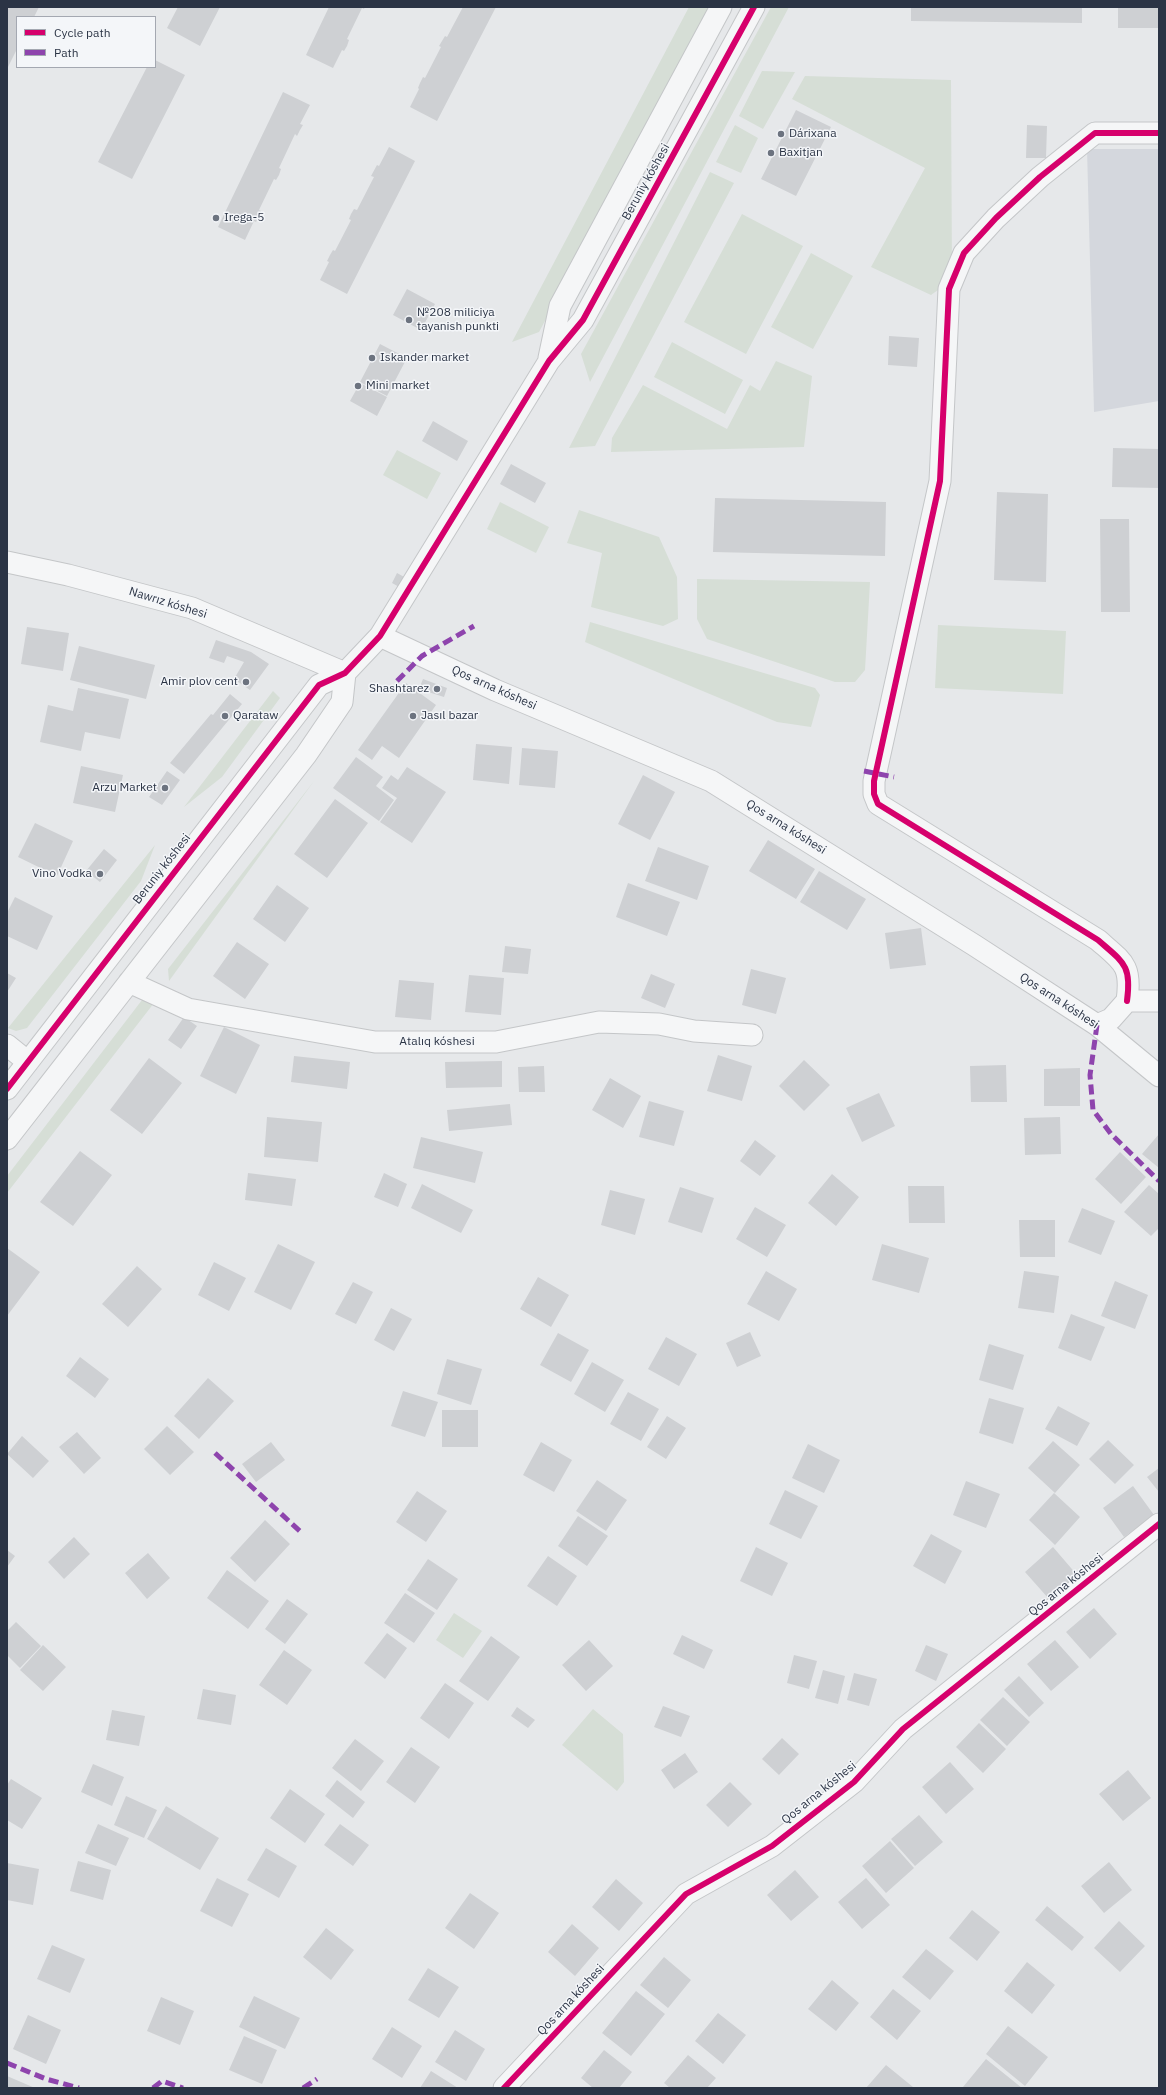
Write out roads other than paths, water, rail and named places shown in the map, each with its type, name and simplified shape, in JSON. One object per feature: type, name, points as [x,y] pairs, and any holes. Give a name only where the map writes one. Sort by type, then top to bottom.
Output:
[{"type":"street","name":"Beruniy kóshesi","points":[[549,361],[560,306],[721,7]]},
{"type":"street","name":"Beruniy kóshesi","points":[[549,361],[583,320],[754,7]]},
{"type":"street","points":[[1097,1025],[1111,1018],[1127,1001],[1130,982],[1124,962],[1098,940],[878,804],[874,794],[874,787],[940,481],[949,289],[964,253],[996,218],[1040,177],[1095,133],[1159,134]]},
{"type":"street","points":[[7,1139],[306,755],[342,702],[345,673],[380,636],[549,361]]},
{"type":"street","name":"Nawrız kóshesi","points":[[7,562],[68,575],[192,608],[345,673]]},
{"type":"street","name":"Qos arna kóshesi","points":[[380,636],[495,690],[711,781],[974,945],[1097,1025],[1159,1076]]},
{"type":"street","name":"Beruniy kóshesi","points":[[7,1089],[319,685],[345,673]]},
{"type":"street","name":"Atalıq kóshesi","points":[[129,982],[188,1009],[375,1042],[496,1042],[598,1022],[659,1024],[694,1031],[752,1035]]},
{"type":"street","points":[[1127,1001],[1159,1001]]},
{"type":"street","points":[[7,1045],[28,1062]]},
{"type":"street","name":"Qos arna kóshesi","points":[[504,2088],[686,1894],[772,1846],[854,1782],[903,1729],[1159,1524]]},
{"type":"place","name":"Dárixana","points":[[781,134]]},
{"type":"place","name":"Baxitjan","points":[[771,153]]},
{"type":"place","name":"Irega-5","points":[[216,218]]},
{"type":"place","name":"№208 miliciya tayanish punkti","points":[[409,320]]},
{"type":"place","name":"Iskander market","points":[[372,358]]},
{"type":"place","name":"Mini market","points":[[358,386]]},
{"type":"place","name":"Amir plov cent","points":[[246,682]]},
{"type":"place","name":"Shashtarez","points":[[437,689]]},
{"type":"place","name":"Qarataw","points":[[225,716]]},
{"type":"place","name":"Jasıl bazar","points":[[413,716]]},
{"type":"place","name":"Arzu Market","points":[[165,788]]},
{"type":"place","name":"Vino Vodka","points":[[100,874]]}]
